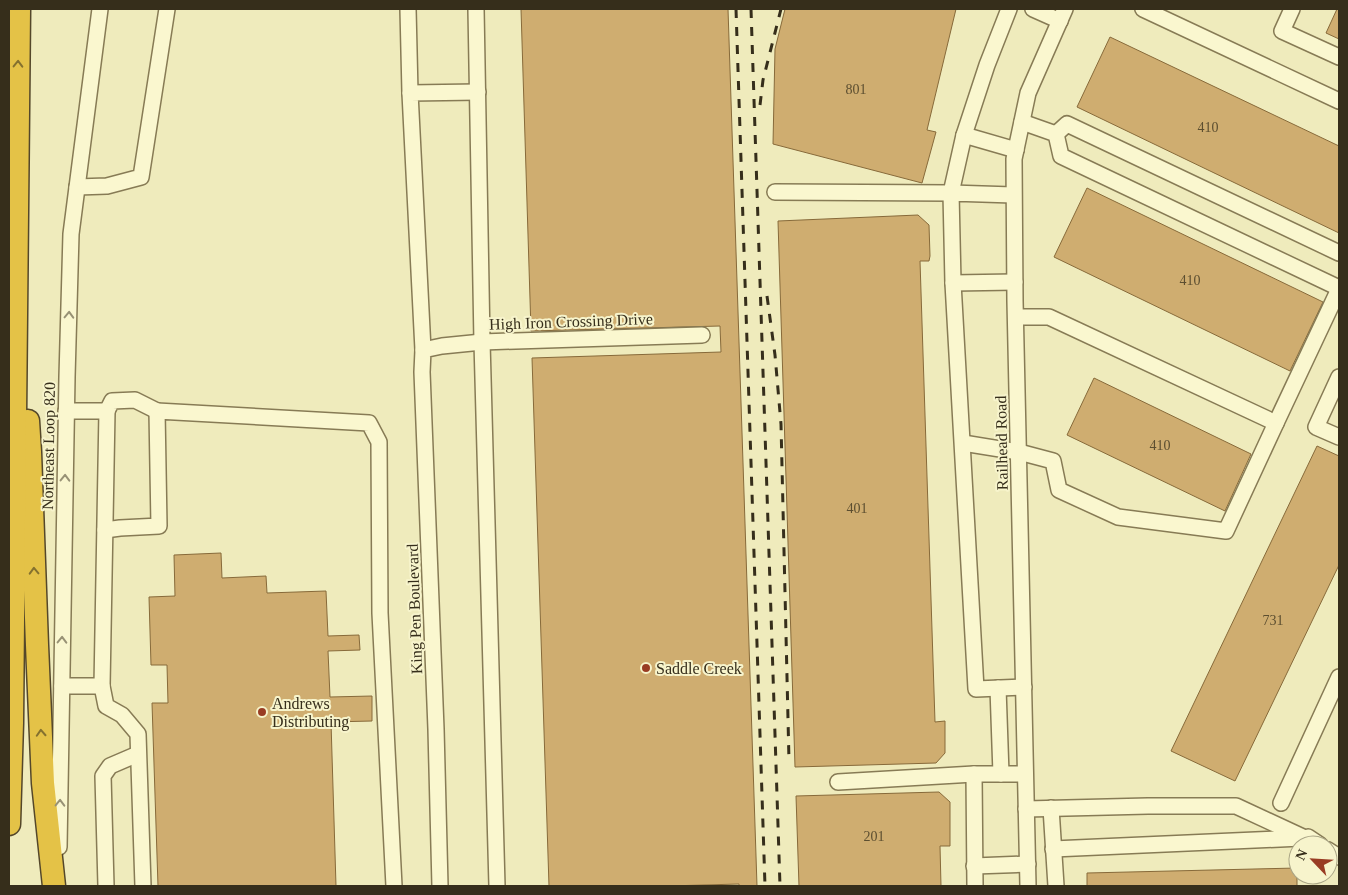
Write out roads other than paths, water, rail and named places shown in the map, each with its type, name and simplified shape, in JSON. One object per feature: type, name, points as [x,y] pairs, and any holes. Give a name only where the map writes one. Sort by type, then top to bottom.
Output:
[{"type":"highway","points":[[9,824],[12,723],[19,9]]},
{"type":"highway","points":[[16,272],[30,452],[44,783],[54,886]]},
{"type":"street","name":"Northeast Loop 820","points":[[58,886],[71,234],[100,9]]},
{"type":"street","points":[[77,187],[107,186],[141,177],[167,9]]},
{"type":"street","name":"King Pen Boulevard","points":[[408,9],[410,93],[423,350],[422,372],[440,886]]},
{"type":"street","points":[[476,9],[482,342],[497,886]]},
{"type":"street","points":[[1009,9],[987,65],[964,135],[952,193],[954,283],[976,689],[1024,687]]},
{"type":"street","points":[[1033,9],[1062,15]]},
{"type":"street","points":[[1143,9],[1339,101]]},
{"type":"street","points":[[1292,9],[1282,31],[1339,57]]},
{"type":"street","name":"Railhead Road","points":[[1028,886],[1014,282],[1014,159],[1028,93],[1062,15]]},
{"type":"street","points":[[410,93],[478,92]]},
{"type":"street","points":[[1022,122],[1056,134]]},
{"type":"street","points":[[1056,134],[1068,124],[1339,253]]},
{"type":"street","points":[[963,443],[1019,452],[1053,461],[1059,490],[1118,517],[1226,530],[1339,288],[1061,156],[1056,134]]},
{"type":"street","points":[[964,135],[1016,150]]},
{"type":"street","points":[[776,192],[1014,195]]},
{"type":"street","points":[[954,283],[1014,282]]},
{"type":"street","points":[[1016,317],[1049,318],[1276,423]]},
{"type":"street","name":"High Iron Crossing Drive","points":[[423,350],[482,342],[702,335]]},
{"type":"street","points":[[1339,377],[1316,427],[1339,437]]},
{"type":"street","points":[[143,886],[138,734],[122,715],[106,706],[102,686],[107,411],[112,401],[135,400],[157,411],[369,423],[379,442],[380,613],[394,886]]},
{"type":"street","points":[[66,411],[107,411]]},
{"type":"street","points":[[105,530],[159,526],[157,411]]},
{"type":"street","points":[[1281,803],[1339,677]]},
{"type":"street","points":[[62,686],[102,686]]},
{"type":"street","points":[[998,688],[1001,774]]},
{"type":"street","points":[[106,886],[103,776],[110,766],[138,754]]},
{"type":"street","points":[[838,782],[974,774],[1026,774]]},
{"type":"street","points":[[974,774],[975,886]]},
{"type":"street","points":[[1026,809],[1236,806],[1299,835]]},
{"type":"street","points":[[1051,808],[1056,886]]},
{"type":"street","points":[[1053,849],[1288,839]]},
{"type":"street","points":[[974,866],[1028,864]]},
{"type":"railway","points":[[736,9],[765,886]]},
{"type":"railway","points":[[751,9],[780,886]]},
{"type":"railway","points":[[760,105],[763,80],[781,9]]},
{"type":"railway","points":[[767,296],[775,355],[781,424],[789,761]]},
{"type":"place","name":"Saddle Creek","points":[[646,668]]},
{"type":"place","name":"Andrews Distributing","points":[[262,712]]}]
